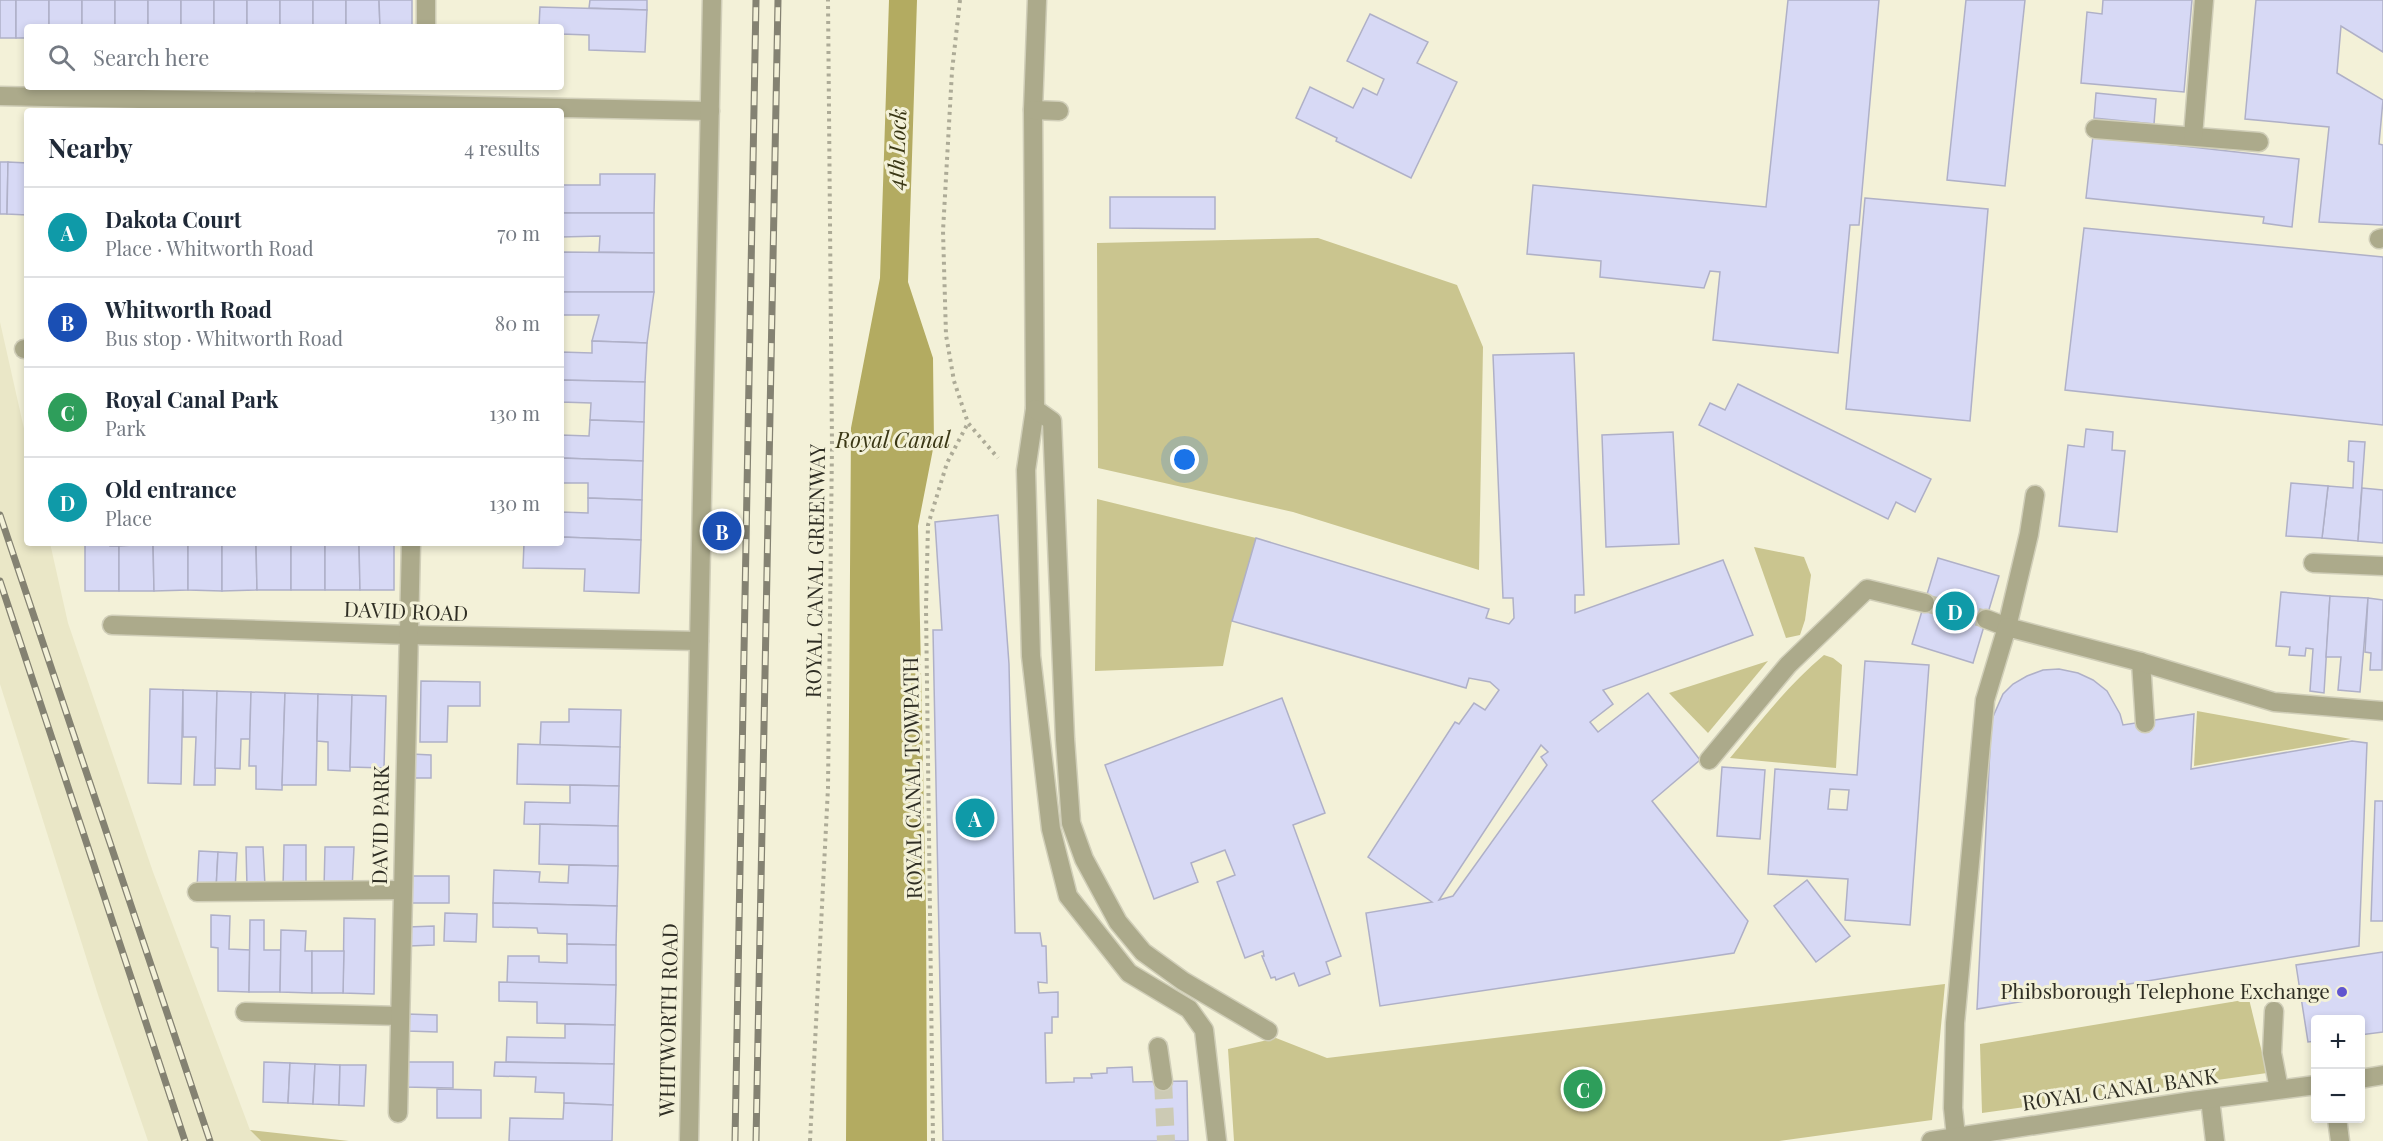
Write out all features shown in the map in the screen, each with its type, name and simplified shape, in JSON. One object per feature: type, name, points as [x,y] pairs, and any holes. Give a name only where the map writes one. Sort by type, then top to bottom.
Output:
[{"type":"street","points":[[426,0],[426,24]]},
{"type":"street","name":"WHITWORTH ROAD","points":[[689,1141],[712,0]]},
{"type":"street","points":[[1037,0],[1033,110],[1035,409],[1026,470],[1031,656],[1051,829],[1068,896],[1129,973],[1189,1009],[1204,1030],[1217,1141]]},
{"type":"street","points":[[2193,136],[2204,0]]},
{"type":"street","points":[[0,96],[424,101],[710,111]]},
{"type":"street","points":[[1033,110],[1059,111]]},
{"type":"street","points":[[2096,129],[2259,142]]},
{"type":"street","points":[[1035,409],[1052,421],[1065,739],[1071,823],[1084,859],[1118,922],[1143,952],[1183,981],[1268,1031]]},
{"type":"street","points":[[1956,1137],[1953,1108],[1955,1023],[1985,700],[2007,627],[2029,534],[2035,495]]},
{"type":"street","name":"DAVID PARK","points":[[399,1113],[411,546]]},
{"type":"street","points":[[2313,563],[2383,566]]},
{"type":"street","points":[[1709,759],[1788,665],[1867,589],[1925,603]]},
{"type":"street","points":[[1986,619],[2007,627],[2141,662],[2274,702],[2383,711]]},
{"type":"street","name":"DAVID ROAD","points":[[112,625],[408,635],[699,641]]},
{"type":"street","points":[[2141,662],[2145,723]]},
{"type":"street","points":[[197,892],[402,890]]},
{"type":"street","points":[[245,1011],[400,1016]]},
{"type":"street","points":[[2274,1011],[2272,1053],[2278,1089]]},
{"type":"street","points":[[1158,1047],[1164,1081]]},
{"type":"street","points":[[2365,1078],[2383,1075]]},
{"type":"street","name":"ROYAL CANAL BANK","points":[[1931,1141],[2311,1086]]},
{"type":"street","points":[[2210,1099],[2215,1141]]},
{"type":"street","points":[[2338,1123],[2340,1141]]},
{"type":"path","name":"ROYAL CANAL GREENWAY","points":[[810,1141],[828,788],[832,445],[828,0]]},
{"type":"path","points":[[960,0],[952,71],[944,243],[946,335],[954,381],[968,423],[997,457],[1026,470]]},
{"type":"path","name":"ROYAL CANAL TOWPATH","points":[[933,1141],[926,608],[928,525],[947,463],[968,423]]},
{"type":"shaded area","points":[[1318,238],[1457,285],[1483,347],[1479,570],[1293,512],[1098,468],[1097,243]]},
{"type":"shaded area","points":[[0,322],[24,429],[24,546],[51,546],[68,623],[153,872],[250,1130],[261,1141],[148,1141],[99,998],[0,684]]},
{"type":"shaded area","points":[[1097,499],[1256,538],[1232,621],[1223,666],[1095,671]]},
{"type":"shaded area","points":[[1754,547],[1804,557],[1811,575],[1805,620],[1800,635],[1786,638]]},
{"type":"shaded area","points":[[1824,655],[1842,665],[1836,768],[1730,758],[1786,691]]},
{"type":"shaded area","points":[[1768,661],[1708,733],[1669,693]]},
{"type":"shaded area","points":[[2197,711],[2351,739],[2194,766]]},
{"type":"shaded area","points":[[1945,984],[1932,1120],[1779,1141],[1234,1141],[1228,1049],[1276,1038],[1327,1058]]},
{"type":"shaded area","points":[[2249,999],[2267,1073],[1982,1113],[1980,1044]]},
{"type":"shaded area","points":[[250,1130],[349,1141],[261,1141]]},
{"type":"water","name":"Royal Canal","points":[[889,0],[917,0],[908,282],[933,358],[934,444],[918,526],[926,913],[927,1141],[846,1141],[851,428],[880,278]]},
{"type":"building","points":[[0,0],[16,0],[16,38],[0,38]]},
{"type":"building","points":[[16,0],[49,0],[49,24],[24,24],[24,38],[16,38]]},
{"type":"building","points":[[49,0],[82,0],[82,24],[49,24]]},
{"type":"building","points":[[82,0],[115,0],[115,24],[82,24]]},
{"type":"building","points":[[115,0],[148,0],[148,24],[115,24]]},
{"type":"building","points":[[148,0],[181,0],[181,24],[148,24]]},
{"type":"building","points":[[181,0],[214,0],[214,24],[181,24]]},
{"type":"building","points":[[214,0],[247,0],[247,24],[214,24]]},
{"type":"building","points":[[247,0],[280,0],[280,24],[247,24]]},
{"type":"building","points":[[280,0],[313,0],[313,24],[280,24]]},
{"type":"building","points":[[313,0],[346,0],[346,24],[313,24]]},
{"type":"building","points":[[346,0],[379,0],[380,24],[346,24]]},
{"type":"building","points":[[379,0],[412,0],[412,24],[380,24]]},
{"type":"building","points":[[590,0],[647,0],[647,10],[589,8]]},
{"type":"building","points":[[1788,0],[1879,0],[1859,225],[1850,225],[1838,353],[1713,340],[1720,272],[1710,271],[1704,288],[1600,277],[1601,261],[1527,254],[1533,185],[1766,207]]},
{"type":"building","points":[[1966,0],[2025,0],[2005,186],[1947,180]]},
{"type":"building","points":[[2103,0],[2192,0],[2184,92],[2081,83],[2087,12],[2102,14]]},
{"type":"building","points":[[2256,0],[2383,0],[2383,52],[2341,26],[2337,73],[2383,100],[2379,144],[2383,145],[2383,225],[2319,222],[2329,127],[2245,119]]},
{"type":"building","points":[[540,7],[647,10],[645,52],[589,50],[589,35],[564,34],[564,24],[539,24]]},
{"type":"building","points":[[1370,14],[1428,42],[1417,63],[1457,82],[1411,178],[1336,141],[1337,138],[1296,118],[1310,87],[1353,108],[1363,88],[1377,95],[1384,79],[1347,61]]},
{"type":"building","points":[[2096,93],[2156,99],[2154,124],[2094,118]]},
{"type":"building","points":[[2093,136],[2299,159],[2292,227],[2263,223],[2264,217],[2086,198]]},
{"type":"building","points":[[0,162],[8,162],[7,214],[0,214]]},
{"type":"building","points":[[8,162],[24,163],[24,215],[7,214]]},
{"type":"building","points":[[600,174],[655,174],[654,213],[564,213],[564,185],[600,185]]},
{"type":"building","points":[[1110,197],[1215,197],[1215,229],[1110,228]]},
{"type":"building","points":[[1865,198],[1988,209],[1970,421],[1846,409]]},
{"type":"building","points":[[564,213],[654,213],[654,253],[599,252],[600,236],[564,237]]},
{"type":"building","points":[[2084,228],[2383,257],[2383,425],[2065,390]]},
{"type":"building","points":[[564,252],[654,253],[654,292],[564,292]]},
{"type":"building","points":[[564,292],[654,292],[647,343],[592,341],[599,315],[564,315]]},
{"type":"building","points":[[592,341],[647,343],[645,382],[564,380],[564,352],[592,353]]},
{"type":"building","points":[[1574,353],[1584,595],[1575,595],[1575,613],[1723,560],[1753,635],[1603,690],[1613,704],[1590,722],[1598,732],[1648,693],[1700,760],[1652,801],[1748,921],[1734,953],[1380,1006],[1366,913],[1432,902],[1368,857],[1455,722],[1459,724],[1474,703],[1485,710],[1499,690],[1490,682],[1469,678],[1466,688],[1232,621],[1256,538],[1489,609],[1486,618],[1509,624],[1514,618],[1513,598],[1503,598],[1493,355]],"holes":[[[1541,745],[1548,752],[1541,757],[1547,765],[1453,896],[1439,900]]]},
{"type":"building","points":[[564,380],[645,382],[644,422],[590,420],[591,403],[564,402]]},
{"type":"building","points":[[1738,384],[1931,479],[1915,512],[1896,502],[1888,519],[1699,425],[1710,403],[1725,410]]},
{"type":"building","points":[[590,420],[644,422],[643,461],[564,458],[564,435],[589,436]]},
{"type":"building","points":[[2086,429],[2113,432],[2112,450],[2125,451],[2117,532],[2059,526],[2068,445],[2084,447]]},
{"type":"building","points":[[1673,432],[1679,544],[1606,547],[1602,435]]},
{"type":"building","points":[[2349,441],[2365,442],[2358,541],[2322,538],[2328,486],[2353,488],[2354,462],[2348,461]]},
{"type":"building","points":[[564,458],[643,461],[642,500],[588,498],[588,483],[564,483]]},
{"type":"building","points":[[2291,483],[2328,486],[2322,538],[2286,536]]},
{"type":"building","points":[[2362,488],[2383,490],[2383,543],[2358,541]]},
{"type":"building","points":[[588,498],[642,500],[641,540],[564,537],[564,512],[588,513]]},
{"type":"building","points":[[998,515],[1009,664],[1015,933],[1040,933],[1042,946],[1046,946],[1047,983],[1038,982],[1039,993],[1058,992],[1058,1017],[1052,1017],[1052,1033],[1045,1033],[1046,1083],[1074,1082],[1074,1078],[1092,1078],[1091,1074],[1107,1073],[1107,1068],[1132,1067],[1133,1082],[1187,1081],[1188,1141],[943,1141],[933,630],[942,630],[935,522]]},
{"type":"building","points":[[564,537],[641,540],[639,593],[584,591],[585,569],[523,568],[524,546],[564,546]]},
{"type":"building","points":[[85,546],[119,546],[119,591],[85,591]]},
{"type":"building","points":[[119,546],[153,546],[154,591],[119,591]]},
{"type":"building","points":[[153,546],[188,546],[188,590],[154,591]]},
{"type":"building","points":[[188,546],[222,546],[222,591],[188,590]]},
{"type":"building","points":[[222,546],[256,546],[257,590],[222,591]]},
{"type":"building","points":[[256,546],[291,546],[291,590],[257,590]]},
{"type":"building","points":[[291,546],[325,546],[325,590],[291,590]]},
{"type":"building","points":[[325,546],[359,546],[360,590],[325,590]]},
{"type":"building","points":[[359,546],[394,546],[394,590],[360,590]]},
{"type":"building","points":[[1938,558],[1999,576],[1973,663],[1912,644]]},
{"type":"building","points":[[2281,592],[2330,596],[2324,693],[2310,691],[2313,649],[2306,648],[2305,656],[2289,655],[2290,647],[2276,646]]},
{"type":"building","points":[[2330,596],[2368,598],[2360,692],[2338,690],[2341,657],[2326,657]]},
{"type":"building","points":[[2368,598],[2383,600],[2382,670],[2370,670],[2371,653],[2365,652]]},
{"type":"building","points":[[1865,661],[1929,665],[1910,925],[1845,920],[1848,879],[1768,874],[1775,769],[1857,775]],"holes":[[[1830,789],[1849,790],[1847,810],[1828,809]]]},
{"type":"building","points":[[2059,669],[2078,673],[2093,680],[2107,691],[2120,714],[2123,725],[2194,714],[2191,769],[2352,741],[2367,743],[2359,946],[1977,1009],[1989,733],[1992,719],[2003,694],[2013,684],[2043,670]]},
{"type":"building","points":[[421,681],[480,682],[480,706],[448,706],[447,742],[420,742]]},
{"type":"building","points":[[150,689],[183,690],[181,784],[148,783]]},
{"type":"building","points":[[183,690],[217,691],[215,785],[194,785],[196,737],[183,737]]},
{"type":"building","points":[[217,691],[251,692],[250,739],[241,739],[240,769],[215,768]]},
{"type":"building","points":[[251,692],[285,693],[282,790],[256,789],[256,766],[249,766]]},
{"type":"building","points":[[285,693],[318,694],[316,785],[282,785]]},
{"type":"building","points":[[318,694],[352,695],[350,771],[328,770],[328,742],[317,741]]},
{"type":"building","points":[[352,695],[386,696],[384,768],[350,767]]},
{"type":"building","points":[[1282,698],[1325,813],[1293,825],[1341,956],[1326,962],[1330,974],[1299,986],[1294,973],[1276,980],[1275,977],[1271,978],[1262,956],[1264,956],[1263,951],[1245,958],[1217,882],[1235,875],[1225,850],[1191,863],[1198,882],[1154,899],[1105,765]]},
{"type":"building","points":[[569,709],[621,710],[620,747],[540,745],[541,722],[569,722]]},
{"type":"building","points":[[518,744],[620,747],[619,786],[517,784]]},
{"type":"building","points":[[411,754],[431,755],[431,778],[411,778]]},
{"type":"building","points":[[1722,767],[1765,770],[1760,839],[1717,836]]},
{"type":"building","points":[[570,785],[619,786],[618,826],[524,824],[525,802],[570,803]]},
{"type":"building","points":[[2375,801],[2383,801],[2383,921],[2371,921]]},
{"type":"building","points":[[540,824],[618,826],[618,866],[539,864]]},
{"type":"building","points":[[284,845],[306,845],[306,888],[283,888]]},
{"type":"building","points":[[246,847],[263,847],[265,886],[247,887]]},
{"type":"building","points":[[325,847],[354,847],[352,890],[324,889]]},
{"type":"building","points":[[199,851],[218,852],[216,890],[197,888]]},
{"type":"building","points":[[218,852],[237,853],[235,891],[216,890]]},
{"type":"building","points":[[569,865],[618,866],[617,906],[493,903],[494,870],[540,872],[539,882],[568,883]]},
{"type":"building","points":[[408,876],[449,876],[449,903],[408,903]]},
{"type":"building","points":[[1807,880],[1850,936],[1816,962],[1774,906]]},
{"type":"building","points":[[493,903],[617,906],[616,945],[567,944],[567,934],[538,933],[537,928],[493,927]]},
{"type":"building","points":[[445,913],[477,914],[476,942],[444,941]]},
{"type":"building","points":[[211,915],[230,916],[229,949],[250,950],[249,992],[218,991],[218,948],[211,947]]},
{"type":"building","points":[[344,918],[375,919],[374,994],[343,993]]},
{"type":"building","points":[[250,920],[264,920],[264,950],[281,950],[280,992],[249,992]]},
{"type":"building","points":[[434,926],[434,945],[409,946],[408,927]]},
{"type":"building","points":[[281,930],[306,931],[305,951],[312,951],[312,993],[280,992]]},
{"type":"building","points":[[567,944],[616,945],[616,985],[507,983],[508,956],[539,956],[539,962],[567,963]]},
{"type":"building","points":[[312,951],[344,951],[343,993],[312,993]]},
{"type":"building","name":"Phibsborough Telephone Exchange","points":[[2383,952],[2383,1032],[2365,1034],[2365,1015],[2311,1015],[2311,1042],[2308,1042],[2296,965]]},
{"type":"building","points":[[499,982],[616,985],[615,1025],[537,1023],[537,1002],[499,1001]]},
{"type":"building","points":[[407,1014],[437,1015],[437,1032],[407,1031]]},
{"type":"building","points":[[565,1024],[615,1025],[614,1064],[506,1062],[507,1037],[565,1038]]},
{"type":"building","points":[[264,1062],[290,1063],[288,1103],[263,1102]]},
{"type":"building","points":[[404,1062],[453,1062],[453,1088],[404,1087]]},
{"type":"building","points":[[495,1062],[614,1064],[613,1105],[564,1103],[564,1093],[535,1092],[536,1077],[494,1076]]},
{"type":"building","points":[[290,1063],[315,1064],[313,1104],[288,1103]]},
{"type":"building","points":[[315,1064],[340,1065],[339,1105],[313,1104]]},
{"type":"building","points":[[340,1065],[366,1065],[364,1106],[339,1105]]},
{"type":"building","points":[[437,1089],[481,1090],[481,1118],[437,1118]]},
{"type":"building","points":[[564,1103],[613,1105],[612,1141],[509,1141],[510,1118],[563,1119]]},
{"type":"tunnel","points":[[1925,603],[1986,619]]},
{"type":"tunnel","points":[[1163,1081],[1166,1141]]},
{"type":"railway","points":[[735,1141],[756,0]]},
{"type":"railway","points":[[756,1141],[778,0]]},
{"type":"railway","points":[[0,515],[210,1141]]},
{"type":"railway","points":[[0,581],[185,1141]]},
{"type":"place","name":"Whitworth Road","points":[[722,531]]},
{"type":"place","name":"Old entrance","points":[[1955,611]]},
{"type":"place","name":"Dakota Court","points":[[975,818]]},
{"type":"place","name":"Phibsborough Telephone Exchange","points":[[2342,992]]},
{"type":"place","name":"Royal Canal Park","points":[[1583,1089]]},
{"type":"water label","name":"4th Lock","points":[[897,149]]}]
